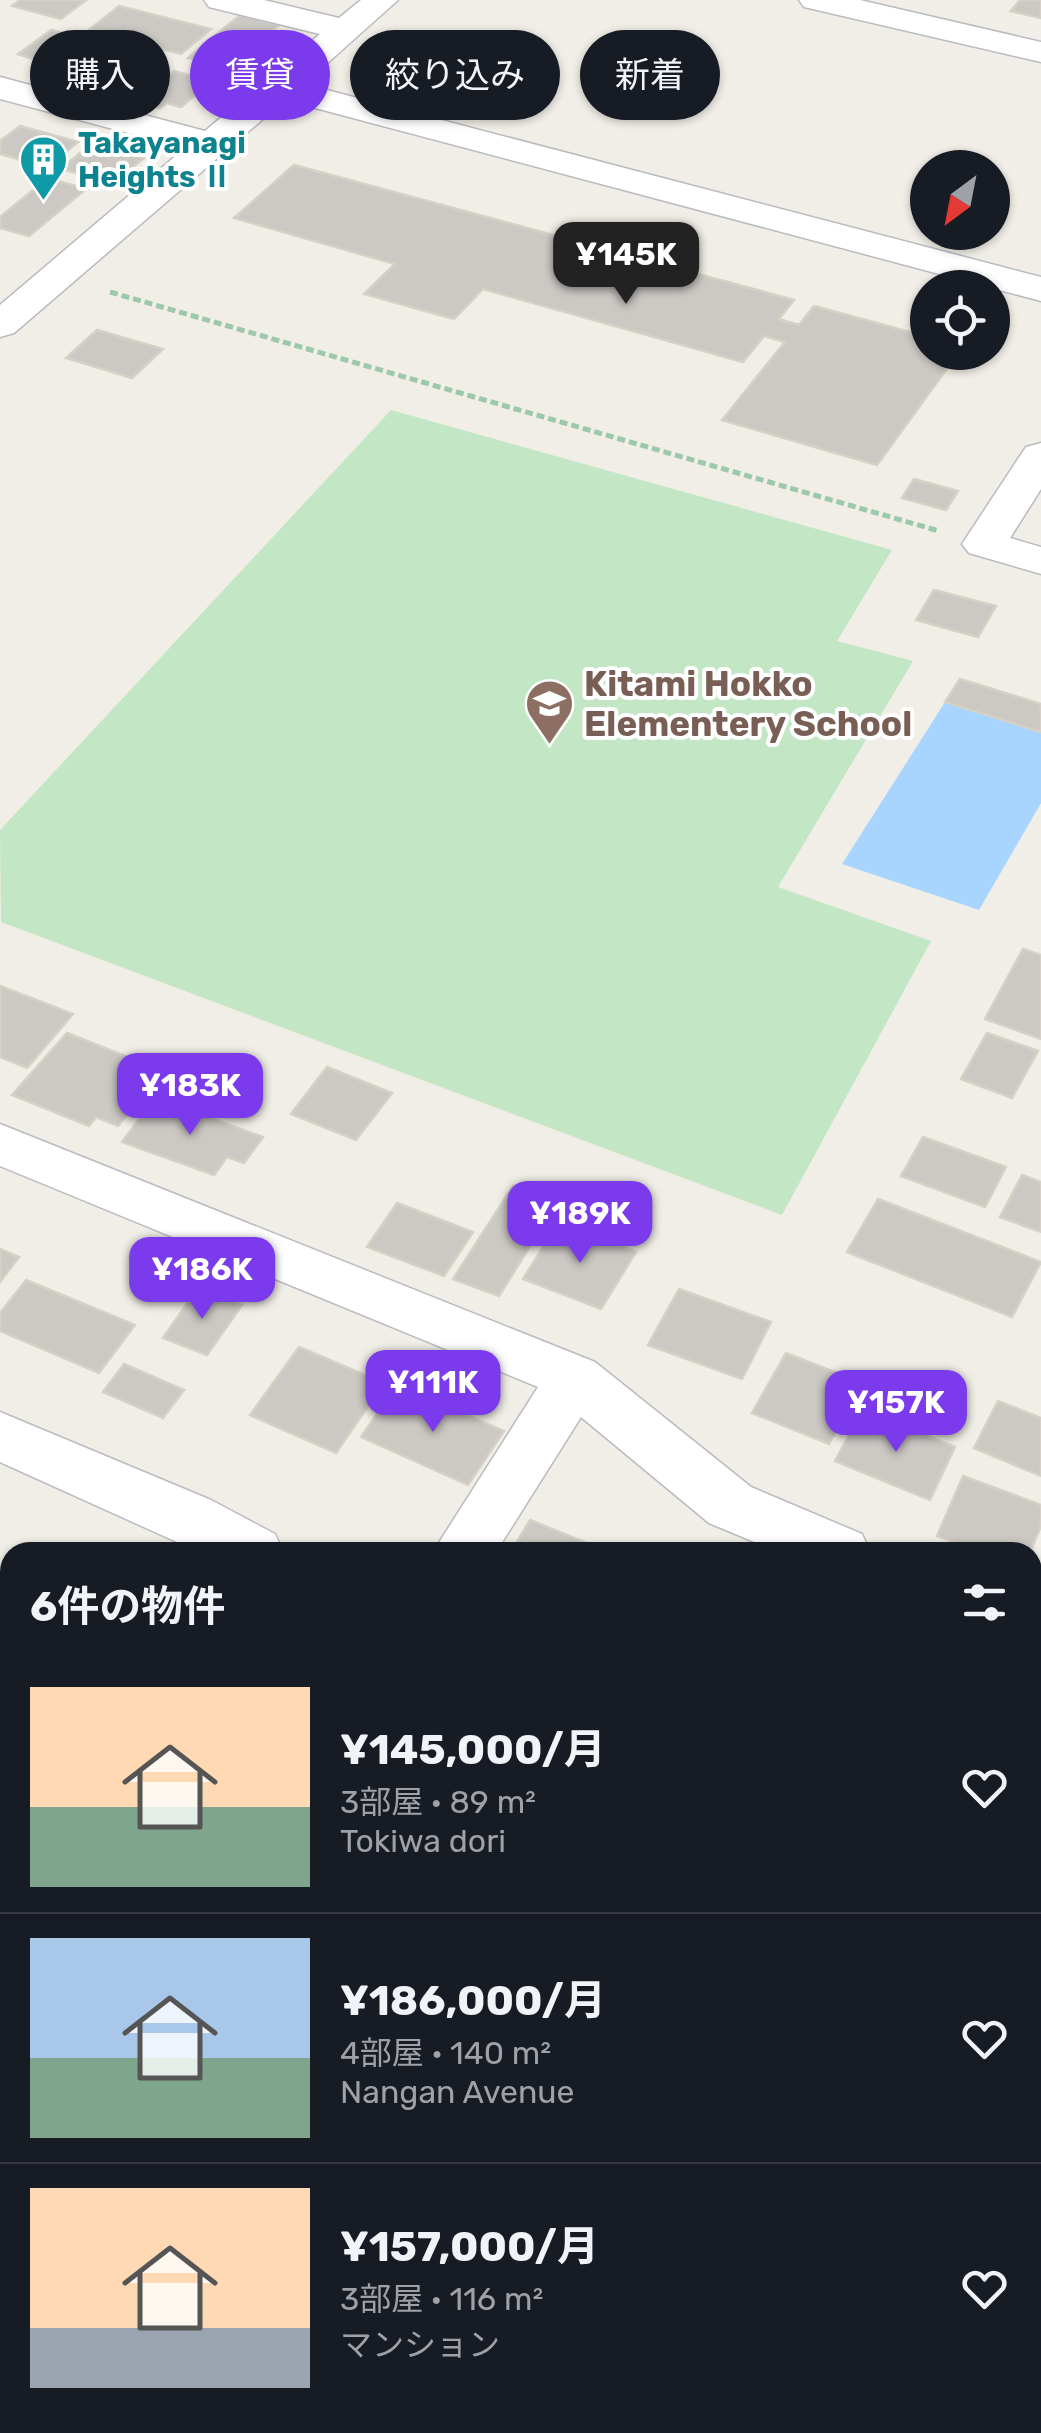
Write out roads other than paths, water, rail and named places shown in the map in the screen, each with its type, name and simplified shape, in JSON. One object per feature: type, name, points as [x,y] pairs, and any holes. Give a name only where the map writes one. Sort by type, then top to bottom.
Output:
[{"type":"street","points":[[221,0],[346,30]]},
{"type":"street","points":[[330,44],[381,0]]},
{"type":"street","points":[[816,0],[1041,52]]},
{"type":"street","points":[[0,88],[212,144]]},
{"type":"street","points":[[330,102],[1041,290]]},
{"type":"street","points":[[0,325],[240,120]]},
{"type":"street","points":[[0,272],[50,281]]},
{"type":"street","points":[[1041,456],[984,544],[1041,560]]},
{"type":"street","points":[[0,1144],[574,1378],[730,1505],[817,1542]]},
{"type":"street","points":[[469,1542],[574,1378]]},
{"type":"street","points":[[0,1436],[190,1518],[234,1542]]},
{"type":"water","points":[[945,702],[1041,732],[1041,803],[979,910],[842,864]]},
{"type":"place","name":"Takayanagi Heights Ⅱ","points":[[43,202]]},
{"type":"place","name":"Kitami Hokko Elementery School","points":[[549,746]]}]
